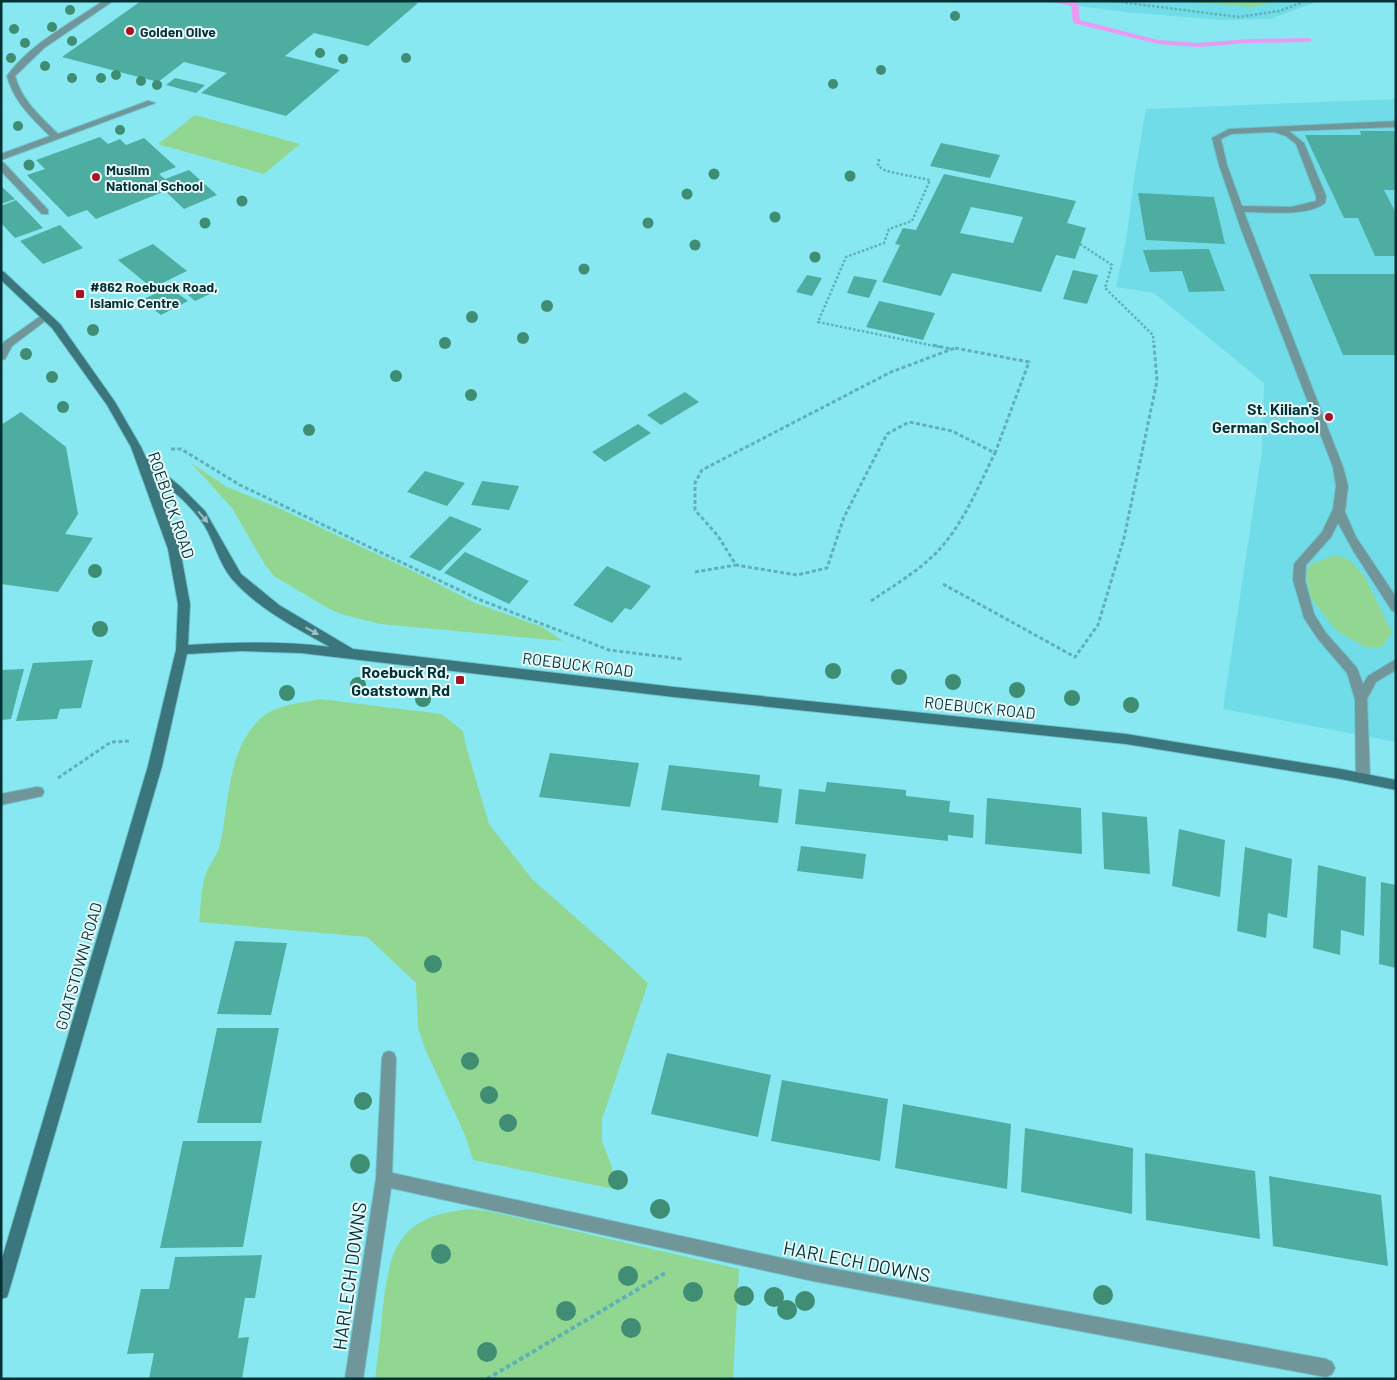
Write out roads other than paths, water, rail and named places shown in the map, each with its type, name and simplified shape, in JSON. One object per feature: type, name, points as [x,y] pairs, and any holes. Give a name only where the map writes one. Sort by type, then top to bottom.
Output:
[{"type":"main road","name":"ROEBUCK ROAD","points":[[1,274],[56,326],[111,404],[136,447],[174,549],[184,604],[182,650],[241,646],[301,648],[674,692],[1126,739],[1396,785]]},
{"type":"main road","points":[[141,460],[183,494],[207,522],[236,576],[252,590],[299,623],[353,654]]},
{"type":"main road","name":"GOATSTOWN ROAD","points":[[1,1291],[154,766],[182,650]]},
{"type":"street","points":[[56,137],[24,104],[13,87],[11,76],[16,68],[31,55],[109,1]]},
{"type":"street","points":[[1,157],[151,104]]},
{"type":"street","points":[[1363,778],[1361,699],[1353,671],[1322,636],[1308,616],[1299,580],[1300,564],[1327,534],[1338,510],[1342,487],[1338,467],[1238,209],[1222,164],[1216,138],[1229,132],[1396,124]]},
{"type":"street","points":[[1238,209],[1293,209],[1311,207],[1320,203],[1321,196],[1300,143],[1289,134],[1274,129]]},
{"type":"street","points":[[1,165],[45,212]]},
{"type":"street","points":[[1,357],[8,344],[45,316]]},
{"type":"street","points":[[1338,510],[1351,538],[1365,561],[1386,588],[1396,608]]},
{"type":"street","points":[[1361,699],[1372,679],[1396,664]]},
{"type":"street","points":[[1,800],[37,792]]},
{"type":"street","name":"HARLECH DOWNS","points":[[354,1379],[384,1179],[389,1058]]},
{"type":"street","name":"HARLECH DOWNS","points":[[384,1179],[822,1275],[1326,1368]]},
{"type":"waterway","points":[[1055,1],[1075,4],[1076,21],[1158,42],[1198,45],[1249,41],[1309,40]]},
{"type":"place","name":"Golden Olive","points":[[130,31]]},
{"type":"place","name":"Muslim National School","points":[[96,177]]},
{"type":"place","name":"#862 Roebuck Road, Islamic Centre","points":[[80,294]]},
{"type":"place","name":"St. Kilian's German School","points":[[1329,417]]},
{"type":"place","name":"Roebuck Rd, Goatstown Rd","points":[[460,680]]}]
